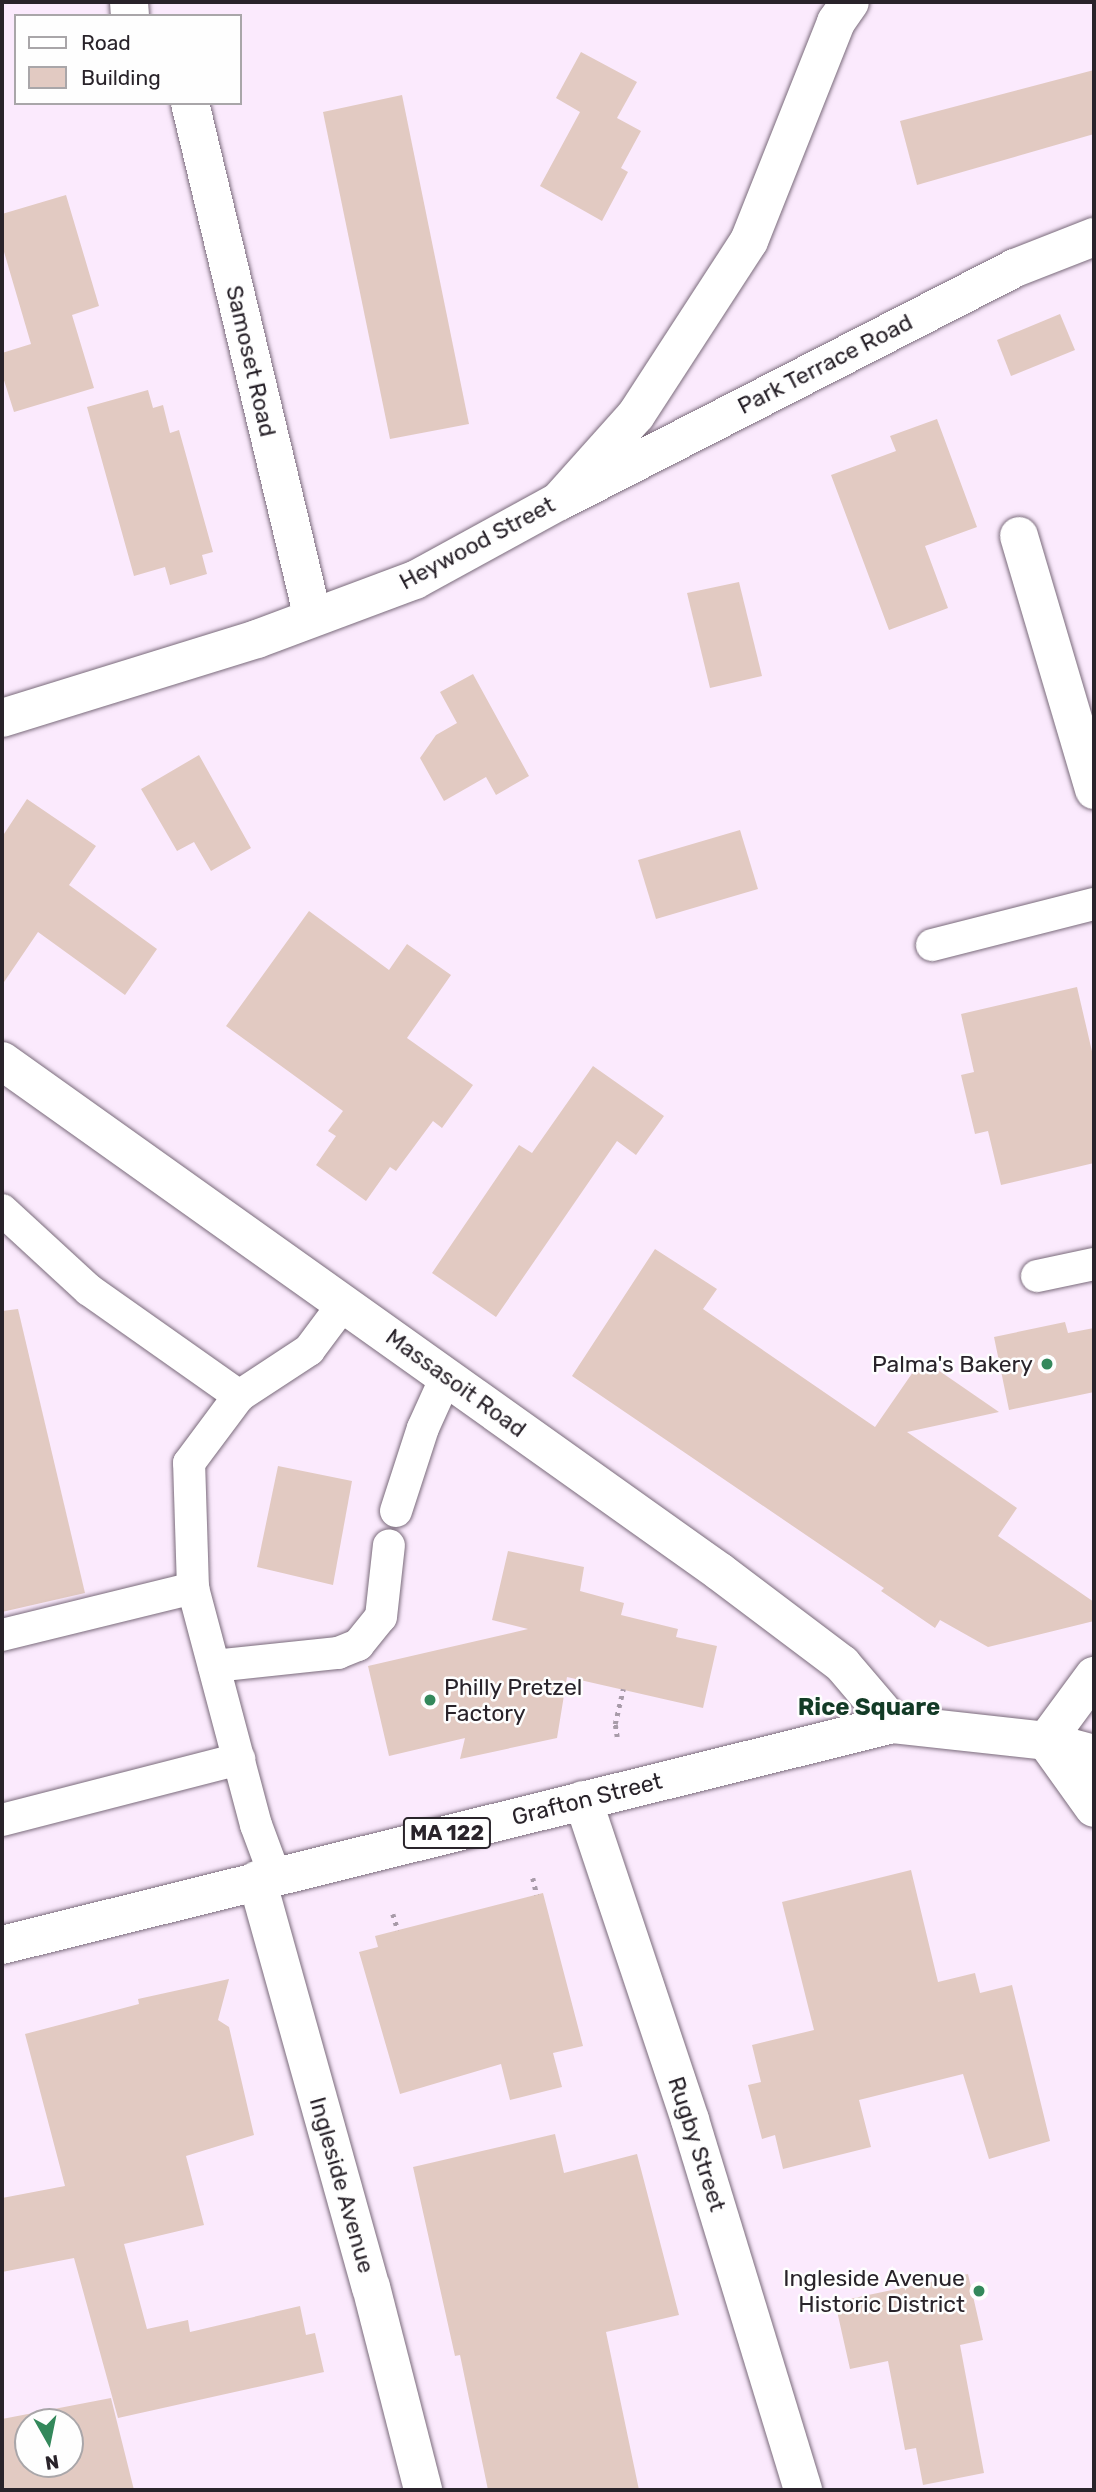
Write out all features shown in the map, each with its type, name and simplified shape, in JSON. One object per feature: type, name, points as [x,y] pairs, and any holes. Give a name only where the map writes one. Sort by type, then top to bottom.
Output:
[{"type":"main road","name":"Heywood Street","points":[[2,718],[313,618],[415,580],[559,501],[636,415],[749,240],[836,22],[850,2]]},
{"type":"main road","name":"Samoset Road","points":[[190,105],[313,618]]},
{"type":"main road","name":"Park Terrace Road","points":[[559,501],[1015,268],[1094,237]]},
{"type":"main road","points":[[1019,536],[1094,790]]},
{"type":"main road","name":"Massasoit Road","points":[[2,1061],[344,1303],[842,1664],[893,1724]]},
{"type":"main road","points":[[1094,1676],[1046,1741],[1094,1808]]},
{"type":"main road","name":"Grafton Street","points":[[2,1945],[893,1724],[1046,1741],[1094,1754]]},
{"type":"main road","name":"Rugby Street","points":[[583,1800],[690,2120],[803,2490]]},
{"type":"main road","name":"Ingleside Avenue","points":[[266,1878],[423,2490]]},
{"type":"lane","points":[[932,945],[1094,904]]},
{"type":"lane","points":[[2,1210],[89,1290],[239,1396]]},
{"type":"lane","points":[[1037,1276],[1094,1265]]},
{"type":"lane","points":[[266,1878],[239,1759],[192,1588],[189,1463],[239,1396],[309,1350],[344,1303]]},
{"type":"lane","points":[[396,1511],[423,1428],[446,1377]]},
{"type":"lane","points":[[214,1666],[338,1653],[358,1645],[381,1617],[389,1545]]},
{"type":"lane","points":[[2,1635],[192,1588]]},
{"type":"lane","points":[[2,1821],[239,1759]]},
{"type":"path","points":[[617,1737],[615,1724],[623,1689]]},
{"type":"path","points":[[533,1878],[537,1895]]},
{"type":"path","points":[[393,1914],[398,1930]]},
{"type":"building","points":[[581,52],[637,82],[617,118],[641,131],[621,168],[628,172],[602,221],[540,186],[580,112],[556,98]]},
{"type":"building","points":[[1094,70],[1094,134],[917,185],[900,121]]},
{"type":"building","points":[[402,95],[469,424],[390,439],[323,112]]},
{"type":"building","points":[[66,195],[99,306],[72,315],[94,388],[14,412],[2,374],[2,353],[31,344],[2,245],[2,214]]},
{"type":"building","points":[[1060,314],[1075,350],[1011,376],[997,340]]},
{"type":"building","points":[[148,390],[153,408],[163,405],[170,433],[179,430],[213,552],[202,555],[207,574],[170,585],[165,567],[134,576],[87,407]]},
{"type":"building","points":[[937,419],[977,527],[925,546],[948,608],[889,630],[831,475],[896,451],[890,436]]},
{"type":"building","points":[[739,582],[762,676],[710,688],[687,593]]},
{"type":"building","points":[[473,674],[529,776],[496,795],[486,777],[444,801],[420,758],[436,735],[457,723],[440,692]]},
{"type":"building","points":[[199,755],[251,848],[211,871],[194,842],[177,851],[141,789]]},
{"type":"building","points":[[27,799],[96,846],[69,885],[157,949],[125,995],[38,932],[2,985],[2,837]]},
{"type":"building","points":[[740,830],[758,889],[656,919],[638,860]]},
{"type":"building","points":[[309,911],[389,970],[407,944],[451,975],[407,1038],[473,1085],[442,1128],[433,1121],[396,1171],[390,1167],[366,1201],[316,1165],[336,1136],[328,1131],[343,1111],[226,1026]]},
{"type":"building","points":[[1077,987],[1094,1060],[1094,1163],[1001,1185],[988,1131],[975,1134],[961,1075],[974,1072],[961,1014]]},
{"type":"building","points":[[593,1066],[664,1116],[636,1155],[617,1141],[496,1317],[432,1273],[519,1145],[532,1153]]},
{"type":"building","points":[[655,1249],[717,1289],[703,1309],[875,1427],[922,1359],[999,1412],[907,1432],[1017,1508],[998,1536],[1094,1602],[1094,1621],[988,1647],[940,1620],[935,1628],[881,1591],[884,1588],[572,1376]]},
{"type":"building","points":[[18,1309],[85,1593],[2,1612],[2,1311]]},
{"type":"building","name":"Palma's Bakery","points":[[1065,1322],[1068,1333],[1094,1328],[1094,1392],[1009,1410],[994,1337]]},
{"type":"building","points":[[278,1466],[352,1481],[333,1585],[257,1567]]},
{"type":"building","points":[[508,1551],[584,1567],[580,1591],[624,1603],[621,1615],[678,1629],[676,1637],[717,1646],[703,1708],[567,1677],[557,1738],[460,1759],[465,1738],[389,1756],[368,1666],[528,1629],[492,1620]]},
{"type":"building","points":[[911,1870],[938,1982],[975,1973],[980,1993],[1012,1985],[1050,2141],[989,2159],[963,2074],[859,2100],[871,2147],[783,2169],[775,2135],[762,2139],[748,2085],[761,2082],[752,2045],[814,2030],[782,1902]]},
{"type":"building","points":[[543,1893],[583,2046],[553,2053],[562,2087],[510,2100],[501,2064],[400,2094],[359,1952],[378,1947],[375,1936]]},
{"type":"building","points":[[229,1979],[218,2020],[229,2027],[254,2135],[186,2156],[204,2225],[124,2244],[147,2329],[188,2320],[190,2332],[300,2306],[306,2335],[315,2333],[324,2372],[118,2418],[74,2258],[2,2272],[2,2198],[65,2186],[25,2034],[139,2004],[138,1999]]},
{"type":"building","points":[[555,2134],[564,2173],[637,2154],[679,2315],[606,2332],[639,2490],[488,2490],[460,2355],[455,2356],[413,2167]]},
{"type":"building","points":[[968,2274],[983,2340],[960,2345],[984,2473],[923,2485],[916,2448],[905,2450],[888,2361],[850,2369],[835,2302]]},
{"type":"building","points":[[111,2398],[134,2490],[2,2490],[2,2419],[14,2417],[14,2478],[84,2478],[84,2408],[59,2408]]},
{"type":"place","name":"Palma's Bakery","points":[[1047,1364]]},
{"type":"place","name":"Philly Pretzel Factory","points":[[430,1700]]},
{"type":"place","name":"Ingleside Avenue Historic District","points":[[979,2291]]},
{"type":"district","name":"Rice Square","points":[[869,1708]]}]
